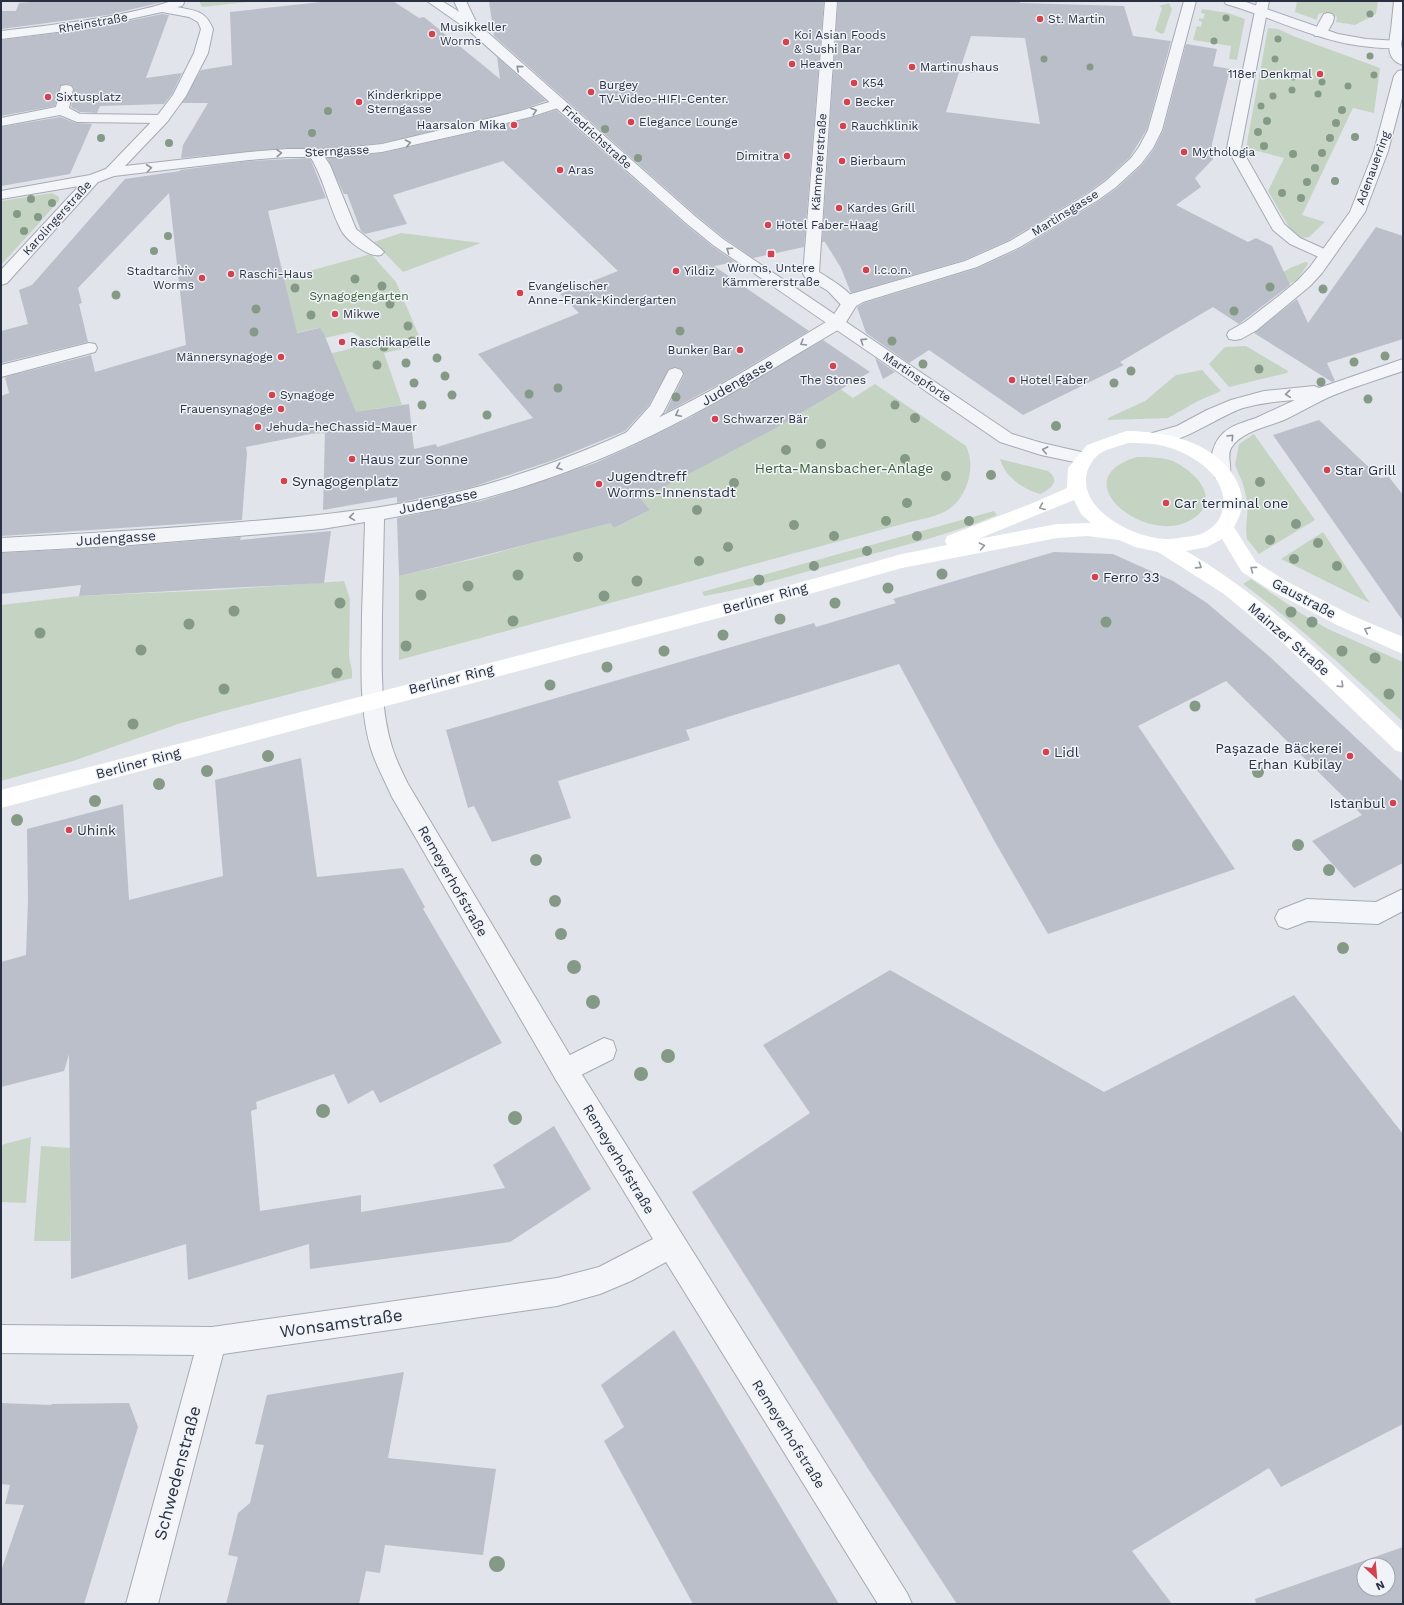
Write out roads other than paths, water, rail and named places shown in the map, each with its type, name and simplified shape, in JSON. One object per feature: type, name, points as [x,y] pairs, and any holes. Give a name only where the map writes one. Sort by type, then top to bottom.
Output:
[{"type":"main road","points":[[1126,437],[1155,438],[1180,444],[1204,456],[1222,473],[1230,486],[1233,501],[1232,515],[1224,527],[1206,540],[1193,544],[1165,547],[1133,540],[1117,534],[1095,518],[1086,509],[1078,491],[1076,482],[1077,474],[1084,458],[1101,444],[1113,440],[1126,437]]},
{"type":"main road","name":"Berliner Ring","points":[[902,561],[1040,508],[1078,491]]},
{"type":"main road","name":"Gaustraße","points":[[1224,527],[1249,567],[1279,586],[1338,616],[1403,646]]},
{"type":"main road","name":"Berliner Ring","points":[[1,800],[374,700],[813,586],[902,561],[1057,532],[1087,530],[1117,534]]},
{"type":"main road","name":"Mainzer Straße","points":[[1165,547],[1221,581],[1271,620],[1403,744]]},
{"type":"street","name":"Rheinstraße","points":[[1,35],[89,24],[164,9],[182,1]]},
{"type":"street","name":"Friedrichstraße","points":[[433,1],[472,26],[690,220],[718,242],[761,272]]},
{"type":"street","points":[[460,1],[472,26]]},
{"type":"street","name":"Kämmererstraße","points":[[831,1],[811,274],[834,288],[849,303]]},
{"type":"street","name":"Martinsgasse","points":[[849,303],[858,298],[971,264],[993,255],[1093,197],[1124,173],[1146,148],[1155,130],[1190,1]]},
{"type":"street","points":[[1230,1],[1262,6],[1320,33],[1359,42],[1394,44]]},
{"type":"street","points":[[1400,1],[1394,44],[1396,53],[1403,61]]},
{"type":"street","points":[[1262,6],[1234,148],[1278,227],[1295,241],[1326,255]]},
{"type":"street","points":[[472,26],[475,7]]},
{"type":"street","name":"Karolingerstraße","points":[[1,280],[93,179],[111,172],[162,120],[179,96],[192,74],[201,53],[207,29],[203,20],[193,14],[164,9]]},
{"type":"street","points":[[1320,33],[1327,22],[1328,17]]},
{"type":"street","name":"Adenauerring","points":[[1236,335],[1251,326],[1286,299],[1316,270],[1357,212],[1381,151],[1401,76],[1403,74]]},
{"type":"street","points":[[62,110],[66,89]]},
{"type":"street","name":"Sterngasse","points":[[111,172],[249,156],[287,153],[355,152],[405,143],[525,114],[559,103]]},
{"type":"street","points":[[1,122],[62,110],[78,118],[162,120]]},
{"type":"street","points":[[315,153],[323,166],[349,230],[354,236],[376,252]]},
{"type":"street","points":[[1,195],[93,179]]},
{"type":"street","name":"Martinspforte","points":[[761,272],[899,363],[1006,438],[1041,449],[1084,458]]},
{"type":"street","points":[[837,323],[847,309],[849,303]]},
{"type":"street","name":"Judengasse","points":[[1,544],[131,538],[322,522],[458,498],[503,486],[560,467],[631,438],[716,395],[837,323]]},
{"type":"street","points":[[1,371],[89,348]]},
{"type":"street","points":[[1222,473],[1220,459],[1221,452],[1228,439],[1235,433],[1279,415],[1327,391],[1403,365]]},
{"type":"street","points":[[631,438],[657,409],[675,374]]},
{"type":"street","points":[[1155,438],[1179,433],[1231,406],[1264,396],[1327,391]]},
{"type":"street","points":[[374,514],[372,614],[374,700]]},
{"type":"street","name":"Remeyerhofstraße","points":[[374,700],[380,743],[400,790],[565,1071],[670,1244],[896,1604]]},
{"type":"street","points":[[1287,918],[1307,910],[1378,913],[1403,899]]},
{"type":"street","points":[[565,1071],[604,1050]]},
{"type":"street","name":"Wonsamstraße","points":[[1,1339],[212,1341],[557,1292],[589,1284],[613,1275],[641,1262],[670,1244]]},
{"type":"street","name":"Schwedenstraße","points":[[142,1604],[212,1341]]},
{"type":"place","name":"St. Martin","points":[[1040,19]]},
{"type":"place","name":"Musikkeller Worms","points":[[432,34]]},
{"type":"place","name":"Koi Asian Foods & Sushi Bar","points":[[786,42]]},
{"type":"place","name":"Heaven","points":[[792,64]]},
{"type":"place","name":"Martinushaus","points":[[912,67]]},
{"type":"place","name":"118er Denkmal","points":[[1320,74]]},
{"type":"place","name":"K54","points":[[854,83]]},
{"type":"place","name":"Burgey TV-Video-HIFI-Center.","points":[[591,92]]},
{"type":"place","name":"Sixtusplatz","points":[[48,97]]},
{"type":"place","name":"Kinderkrippe Sterngasse","points":[[359,102]]},
{"type":"place","name":"Becker","points":[[847,102]]},
{"type":"place","name":"Elegance Lounge","points":[[631,122]]},
{"type":"place","name":"Haarsalon Mika","points":[[514,125]]},
{"type":"place","name":"Rauchklinik","points":[[843,126]]},
{"type":"place","name":"Mythologia","points":[[1184,152]]},
{"type":"place","name":"Dimitra","points":[[787,156]]},
{"type":"place","name":"Bierbaum","points":[[842,161]]},
{"type":"place","name":"Aras","points":[[560,170]]},
{"type":"place","name":"Kardes Grill","points":[[839,208]]},
{"type":"place","name":"Hotel Faber-Haag","points":[[768,225]]},
{"type":"place","name":"Worms, Untere Kämmererstraße","points":[[771,254]]},
{"type":"place","name":"I.c.o.n.","points":[[866,270]]},
{"type":"place","name":"Yildiz","points":[[676,271]]},
{"type":"place","name":"Raschi-Haus","points":[[231,274]]},
{"type":"place","name":"Stadtarchiv Worms","points":[[202,278]]},
{"type":"place","name":"Evangelischer Anne-Frank-Kindergarten","points":[[520,293]]},
{"type":"place","name":"Mikwe","points":[[335,314]]},
{"type":"place","name":"Raschikapelle","points":[[342,342]]},
{"type":"place","name":"Bunker Bar","points":[[740,350]]},
{"type":"place","name":"Männersynagoge","points":[[281,357]]},
{"type":"place","name":"The Stones","points":[[833,366]]},
{"type":"place","name":"Hotel Faber","points":[[1012,380]]},
{"type":"place","name":"Synagoge","points":[[272,395]]},
{"type":"place","name":"Frauensynagoge","points":[[281,409]]},
{"type":"place","name":"Schwarzer Bär","points":[[715,419]]},
{"type":"place","name":"Jehuda-heChassid-Mauer","points":[[258,427]]},
{"type":"place","name":"Haus zur Sonne","points":[[352,459]]},
{"type":"place","name":"Star Grill","points":[[1327,470]]},
{"type":"place","name":"Synagogenplatz","points":[[284,481]]},
{"type":"place","name":"Jugendtreff Worms-Innenstadt","points":[[599,484]]},
{"type":"place","name":"Car terminal one","points":[[1166,503]]},
{"type":"place","name":"Ferro 33","points":[[1095,577]]},
{"type":"place","name":"Lidl","points":[[1046,752]]},
{"type":"place","name":"Paşazade Bäckerei Erhan Kubilay","points":[[1350,756]]},
{"type":"place","name":"Istanbul","points":[[1393,803]]},
{"type":"place","name":"Uhink","points":[[69,830]]},
{"type":"park label","name":"Synagogengarten","points":[[359,296]]},
{"type":"park label","name":"Herta-Mansbacher-Anlage","points":[[844,468]]}]
